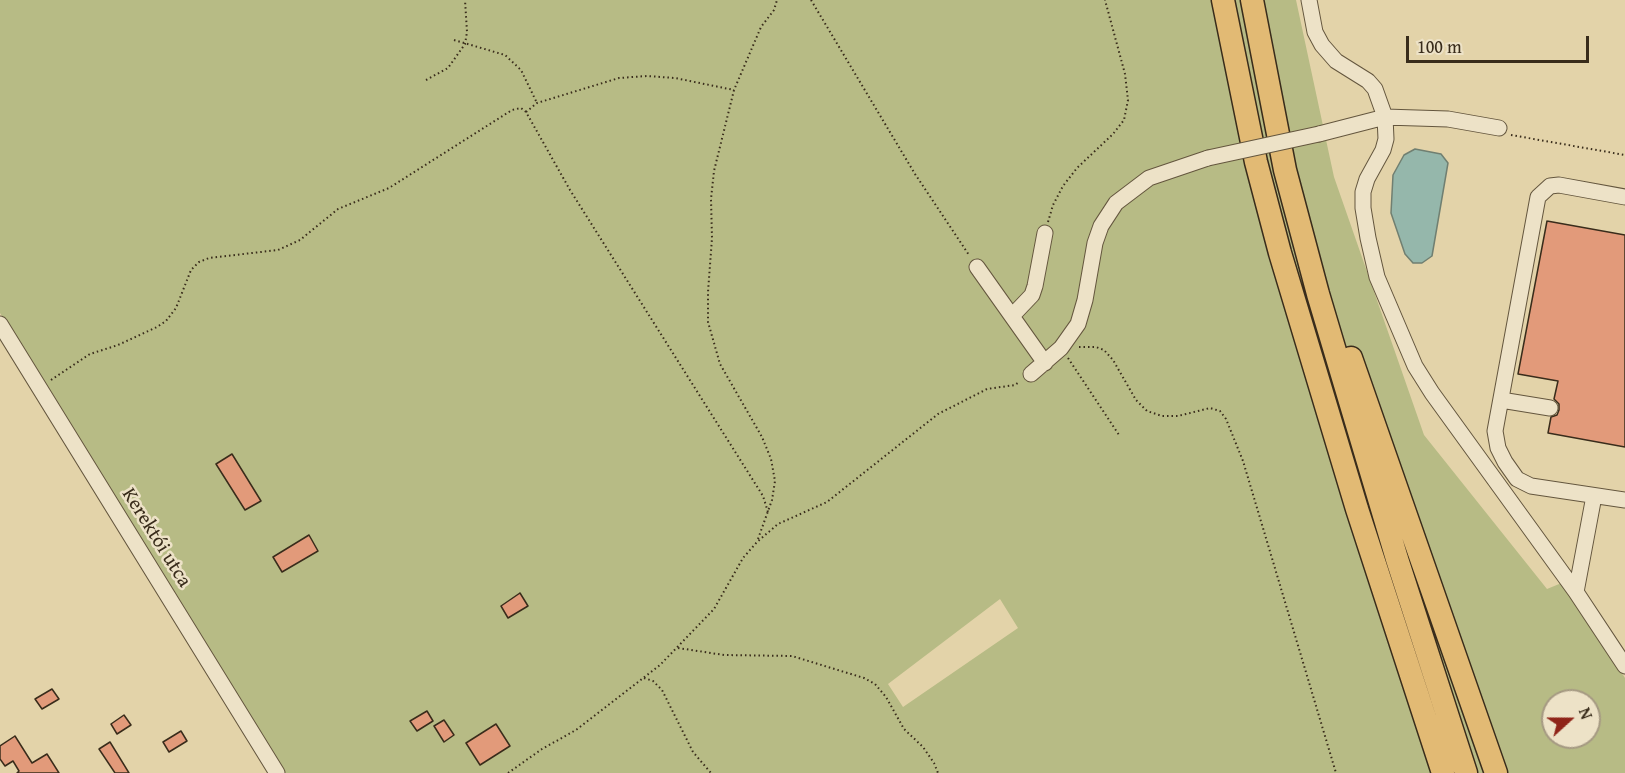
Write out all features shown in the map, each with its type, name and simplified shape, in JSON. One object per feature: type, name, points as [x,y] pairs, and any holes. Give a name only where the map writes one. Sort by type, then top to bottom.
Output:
[{"type":"highway","points":[[1223,0],[1256,162],[1280,253],[1356,509],[1443,773]]},
{"type":"highway","points":[[1252,0],[1285,170],[1347,396],[1466,773]]},
{"type":"highway","points":[[1285,170],[1310,228],[1354,367],[1496,773]]},
{"type":"street","points":[[1309,0],[1316,32],[1322,45],[1336,62],[1368,81],[1374,89],[1385,117],[1386,139],[1383,150],[1367,179],[1363,192],[1363,208],[1377,277],[1415,366],[1432,393],[1576,592],[1625,666]]},
{"type":"street","points":[[1031,374],[1061,348],[1071,336],[1082,312],[1095,243],[1101,226],[1116,203],[1149,178],[1208,158],[1385,117],[1448,119],[1499,128]]},
{"type":"street","points":[[1625,196],[1559,185],[1550,186],[1538,197],[1496,431],[1498,448],[1517,479],[1531,486],[1625,500]]},
{"type":"street","points":[[1012,316],[1032,295],[1045,233]]},
{"type":"street","points":[[977,267],[1045,363]]},
{"type":"street","name":"Kerektói utca","points":[[0,324],[277,773]]},
{"type":"street","points":[[1501,400],[1550,408]]},
{"type":"street","points":[[1576,592],[1594,496]]},
{"type":"path","points":[[426,80],[448,68],[465,44],[467,32],[465,0]]},
{"type":"path","points":[[757,542],[768,512],[775,481],[771,459],[762,437],[720,364],[708,322],[712,238],[711,198],[714,171],[734,90],[761,27],[774,10],[777,0]]},
{"type":"path","points":[[811,0],[896,143],[977,267]]},
{"type":"path","points":[[1045,233],[1053,205],[1063,186],[1077,168],[1113,134],[1124,120],[1128,100],[1125,74],[1105,0]]},
{"type":"path","points":[[454,40],[505,55],[521,70],[537,103]]},
{"type":"path","points":[[526,112],[537,103],[619,78],[647,76],[703,82],[734,90]]},
{"type":"path","points":[[39,389],[90,354],[118,345],[166,321],[176,308],[192,270],[199,262],[209,258],[278,250],[300,240],[338,209],[390,188],[512,110],[521,108],[526,112],[576,199],[763,496],[768,512]]},
{"type":"path","points":[[1499,128],[1515,137],[1625,155]]},
{"type":"path","points":[[1061,348],[1096,347],[1104,350],[1113,360],[1136,400],[1147,411],[1162,416],[1178,416],[1210,408],[1220,411],[1226,419],[1243,461],[1336,773]]},
{"type":"path","points":[[1061,348],[1119,435]]},
{"type":"path","points":[[508,773],[576,730],[644,678],[678,648],[714,609],[724,594],[734,571],[757,542],[778,524],[827,502],[938,414],[987,389],[1015,385],[1031,374]]},
{"type":"path","points":[[678,648],[724,655],[792,657],[864,678],[875,684],[886,697],[904,729],[922,747],[934,763],[938,773]]},
{"type":"path","points":[[644,678],[653,681],[662,690],[693,752],[711,773]]},
{"type":"green space","points":[[0,0],[1296,0],[1334,177],[1424,435],[1547,589],[1564,582],[1625,678],[1625,773],[279,773],[0,313]],"holes":[[[1000,599],[1018,628],[903,707],[888,684]]]},
{"type":"water","points":[[1415,149],[1441,154],[1448,163],[1432,256],[1422,263],[1413,263],[1405,254],[1391,213],[1393,175],[1404,155]]},
{"type":"building","points":[[1547,221],[1625,235],[1625,447],[1548,433],[1551,417],[1557,415],[1559,410],[1559,404],[1554,399],[1558,381],[1518,374]]},
{"type":"building","points":[[232,454],[261,501],[245,510],[216,464]]},
{"type":"building","points":[[309,535],[318,551],[282,572],[273,557]]},
{"type":"building","points":[[520,593],[528,606],[508,618],[501,606]]},
{"type":"building","points":[[52,689],[59,699],[42,709],[35,699]]},
{"type":"building","points":[[427,711],[433,721],[417,731],[410,721]]},
{"type":"building","points":[[124,715],[131,725],[117,734],[111,724]]},
{"type":"building","points":[[444,720],[454,735],[444,742],[434,726]]},
{"type":"building","points":[[496,724],[510,746],[480,765],[466,743]]},
{"type":"building","points":[[181,731],[187,741],[169,752],[163,742]]},
{"type":"building","points":[[15,736],[32,763],[47,754],[59,773],[17,773],[19,771],[13,761],[5,766],[0,759],[0,746]]},
{"type":"building","points":[[110,742],[129,773],[115,773],[99,749]]}]
